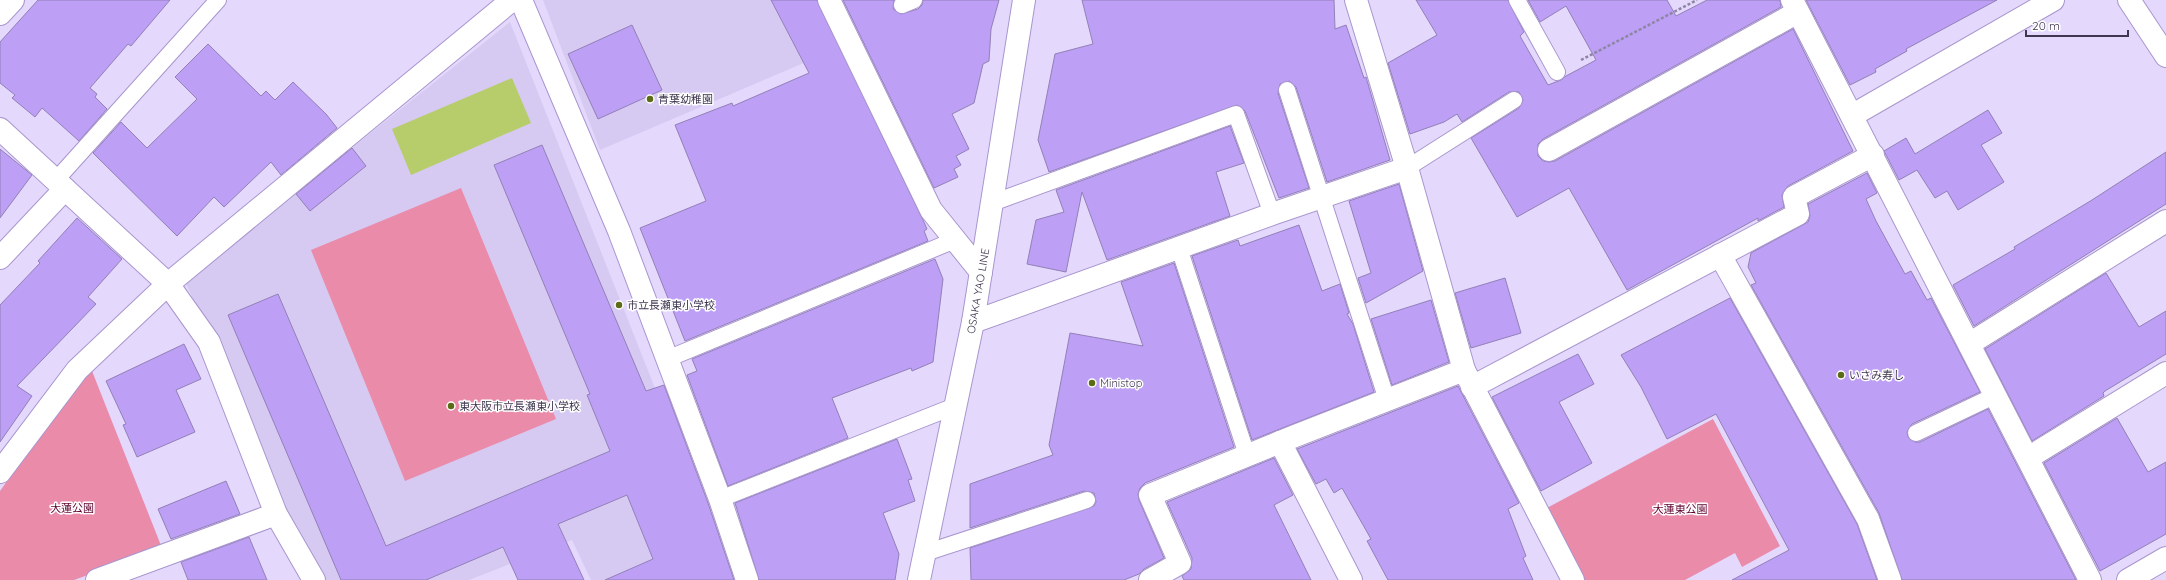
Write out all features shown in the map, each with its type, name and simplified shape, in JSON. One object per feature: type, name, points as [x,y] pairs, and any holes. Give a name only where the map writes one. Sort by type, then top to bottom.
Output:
[{"type":"street","points":[[0,14],[13,0]]},
{"type":"street","points":[[0,472],[76,370],[168,284],[512,0]]},
{"type":"street","points":[[521,0],[619,231],[720,499],[747,580]]},
{"type":"street","points":[[830,0],[931,210],[981,272]]},
{"type":"street","name":"OSAKA YAO LINE","points":[[919,580],[973,322],[1024,0]]},
{"type":"street","points":[[1356,0],[1468,378],[1573,580]]},
{"type":"street","points":[[1853,115],[2054,0]]},
{"type":"street","points":[[2129,0],[2166,56]]},
{"type":"street","points":[[1549,150],[1795,6],[1853,115],[2090,580]]},
{"type":"street","points":[[0,129],[168,284],[209,342],[276,514],[314,580]]},
{"type":"street","points":[[1150,580],[1180,564],[1150,495],[1387,400],[1468,378],[1720,255],[1798,214],[1794,197],[1873,155]]},
{"type":"street","points":[[973,322],[1272,214],[1407,168]]},
{"type":"street","points":[[0,258],[60,185]]},
{"type":"street","points":[[1969,344],[2166,221]]},
{"type":"street","points":[[1720,255],[1868,519],[1890,580]]},
{"type":"street","points":[[2028,458],[2166,373]]},
{"type":"street","points":[[1280,442],[1351,580]]},
{"type":"street","points":[[97,580],[123,576],[276,514]]},
{"type":"street","points":[[2128,580],[2166,558]]},
{"type":"lane","points":[[60,185],[218,0]]},
{"type":"lane","points":[[1517,0],[1557,72]]},
{"type":"lane","points":[[1287,90],[1387,400]]},
{"type":"lane","points":[[1407,168],[1514,100]]},
{"type":"lane","points":[[992,203],[1236,114],[1272,214]]},
{"type":"lane","points":[[667,358],[955,240]]},
{"type":"lane","points":[[1179,248],[1247,455]]},
{"type":"lane","points":[[1916,433],[1996,395]]},
{"type":"lane","points":[[720,499],[955,406]]},
{"type":"lane","points":[[925,553],[1087,500]]},
{"type":"path","points":[[1557,72],[1697,0]]},
{"type":"shaded area","name":"青葉幼稚園","points":[[543,0],[815,0],[839,48],[600,150]]},
{"type":"shaded area","name":"東大阪市立長瀬東小学校","points":[[510,22],[731,580],[591,580],[572,540],[469,580],[323,580],[296,532],[185,281]]},
{"type":"shaded area","points":[[512,78],[531,123],[411,175],[392,129]]},
{"type":"green space","points":[[461,188],[556,419],[405,481],[311,250]]},
{"type":"green space","name":"大蓮公園","points":[[92,371],[162,548],[74,580],[0,580],[0,491],[77,382]]},
{"type":"green space","name":"大蓮東公園","points":[[1713,419],[1780,546],[1742,567],[1735,553],[1685,580],[1582,580],[1545,509]]},
{"type":"building","points":[[38,0],[170,0],[131,46],[128,44],[90,88],[97,94],[95,97],[107,109],[79,141],[42,108],[35,117],[12,98],[15,95],[0,83],[0,42]]},
{"type":"building","points":[[771,0],[817,0],[923,220],[927,229],[924,231],[928,241],[685,341],[640,228],[706,201],[675,125],[732,103],[733,106],[809,73]]},
{"type":"building","points":[[843,0],[894,0],[893,9],[901,14],[918,9],[922,5],[923,0],[999,0],[991,29],[989,61],[983,64],[974,103],[952,114],[969,149],[956,156],[961,165],[954,169],[958,177],[934,188]]},
{"type":"building","points":[[1082,0],[1334,0],[1335,29],[1346,25],[1364,78],[1366,77],[1390,160],[1327,182],[1296,87],[1289,81],[1280,84],[1278,93],[1309,188],[1279,198],[1245,111],[1237,105],[1049,172],[1038,140],[1055,54],[1093,44]]},
{"type":"building","points":[[1416,0],[1508,0],[1524,32],[1520,36],[1548,85],[1561,80],[1596,60],[1566,6],[1540,22],[1528,0],[1667,0],[1676,16],[1707,0],[1780,0],[1781,7],[1543,139],[1538,144],[1538,156],[1543,161],[1555,161],[1793,29],[1853,151],[1788,186],[1782,195],[1784,207],[1758,221],[1758,218],[1627,290],[1569,188],[1517,217],[1471,138],[1519,108],[1523,100],[1519,92],[1509,92],[1462,122],[1457,114],[1444,122],[1410,134],[1388,63],[1437,35]]},
{"type":"building","points":[[1806,0],[1997,0],[1906,49],[1907,51],[1875,69],[1876,72],[1850,85]]},
{"type":"building","points":[[632,25],[662,90],[598,119],[568,54]]},
{"type":"building","points":[[208,44],[261,96],[266,91],[275,100],[293,82],[326,114],[337,128],[281,175],[271,162],[224,207],[214,197],[177,236],[93,153],[121,122],[147,148],[197,99],[175,77]]},
{"type":"building","points":[[1988,110],[2002,133],[1981,145],[2004,182],[1958,210],[1947,191],[1935,198],[1917,170],[1899,180],[1884,151],[1906,138],[1915,154]]},
{"type":"building","points":[[1230,126],[1244,163],[1216,172],[1230,216],[1107,260],[1082,192],[1066,272],[1027,264],[1036,220],[1064,212],[1056,190]]},
{"type":"building","points":[[542,145],[646,391],[664,385],[708,503],[734,580],[605,580],[653,559],[627,495],[558,524],[584,580],[518,580],[503,547],[426,580],[341,580],[228,315],[278,294],[386,546],[610,451],[587,395],[590,394],[494,165]]},
{"type":"building","points":[[352,148],[366,166],[310,211],[296,194]]},
{"type":"building","points":[[0,149],[32,175],[0,218]]},
{"type":"building","points":[[2166,152],[2166,204],[1974,326],[1953,285],[2015,249],[2014,247],[2092,200]]},
{"type":"building","points":[[1867,173],[1877,193],[1866,199],[1876,221],[1905,274],[1911,271],[1927,300],[1931,298],[1980,392],[1912,424],[1907,432],[1908,437],[1915,442],[1920,442],[1988,409],[2076,580],[1902,580],[1879,513],[1751,285],[1756,283],[1748,267],[1751,253],[1808,222],[1810,216],[1808,204]]},
{"type":"building","points":[[1399,184],[1423,271],[1366,303],[1358,278],[1371,273],[1349,201]]},
{"type":"building","points":[[77,218],[122,259],[88,297],[96,304],[17,386],[32,396],[0,442],[0,305],[40,263],[38,261]]},
{"type":"building","points":[[1299,225],[1322,291],[1340,284],[1349,313],[1347,314],[1353,324],[1374,392],[1252,440],[1192,256],[1238,240],[1240,246]]},
{"type":"building","points":[[935,259],[943,279],[933,362],[912,371],[911,368],[832,398],[848,438],[728,486],[687,375],[697,371],[692,359]]},
{"type":"building","points":[[1174,263],[1234,447],[1145,483],[1140,488],[1138,494],[1139,500],[1164,558],[1144,569],[1139,574],[1124,580],[971,580],[970,548],[1094,506],[1096,502],[1094,493],[1084,491],[970,528],[970,484],[1053,455],[1049,445],[1070,333],[1143,346],[1121,282]]},
{"type":"building","points":[[2106,273],[2139,327],[2166,311],[2166,354],[2105,391],[2103,393],[2104,396],[2032,441],[1985,349]]},
{"type":"building","points":[[1505,278],[1521,333],[1471,348],[1455,293]]},
{"type":"building","points":[[1730,298],[1857,524],[1877,580],[1732,580],[1789,550],[1716,414],[1667,439],[1641,387],[1621,355]]},
{"type":"building","points":[[1431,300],[1449,362],[1392,385],[1371,319]]},
{"type":"building","points":[[184,344],[201,379],[176,390],[195,432],[137,457],[123,425],[126,424],[106,381]]},
{"type":"building","points":[[1578,354],[1594,384],[1559,402],[1592,463],[1541,491],[1492,397]]},
{"type":"building","points":[[1458,386],[1519,503],[1508,509],[1526,556],[1523,558],[1533,580],[1388,580],[1367,541],[1371,539],[1342,488],[1334,493],[1326,479],[1316,484],[1297,449]]},
{"type":"building","points":[[2117,418],[2148,472],[2166,462],[2166,534],[2100,571],[2044,463]]},
{"type":"building","points":[[897,439],[912,479],[908,480],[915,501],[883,513],[899,554],[895,580],[759,580],[735,503]]},
{"type":"building","points":[[1274,458],[1293,495],[1274,505],[1311,580],[1184,580],[1182,576],[1191,569],[1192,558],[1167,502]]},
{"type":"building","points":[[226,481],[240,514],[171,539],[158,509]]},
{"type":"building","points":[[249,537],[267,580],[188,580],[181,562]]},
{"type":"place","name":"青葉幼稚園","points":[[650,99]]},
{"type":"place","name":"市立長瀬東小学校","points":[[619,305]]},
{"type":"place","name":"いさみ寿し","points":[[1841,375]]},
{"type":"place","name":"Ministop","points":[[1092,383]]},
{"type":"place","name":"東大阪市立長瀬東小学校","points":[[451,406]]}]
